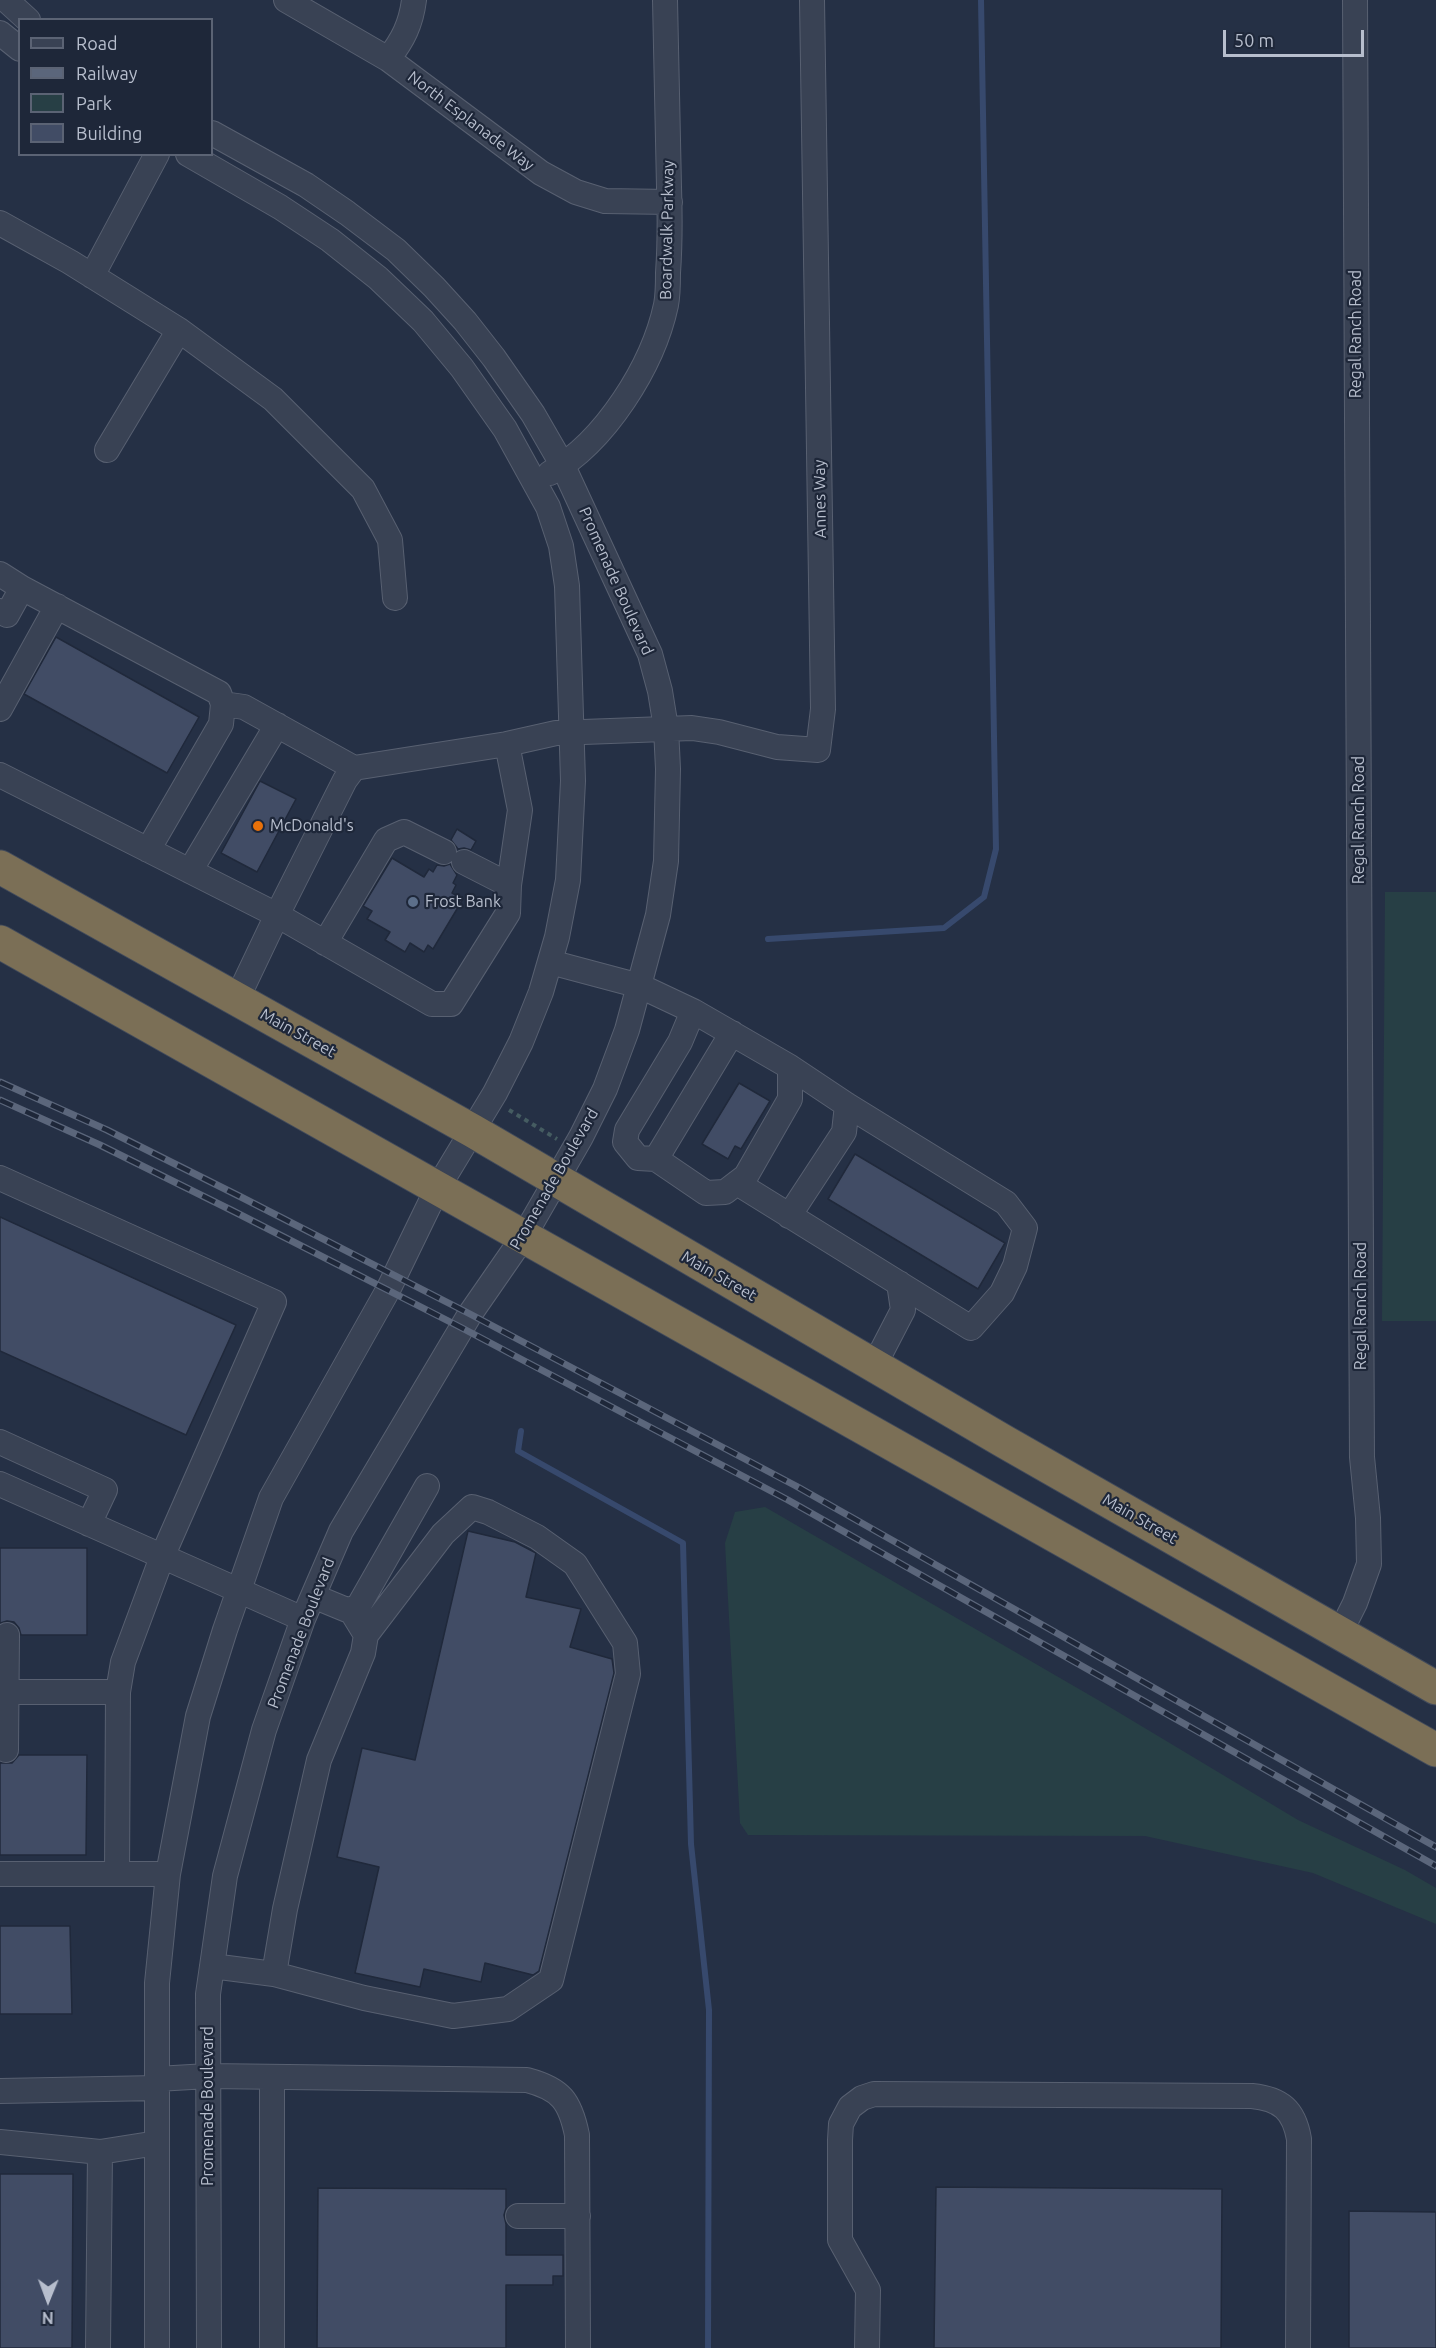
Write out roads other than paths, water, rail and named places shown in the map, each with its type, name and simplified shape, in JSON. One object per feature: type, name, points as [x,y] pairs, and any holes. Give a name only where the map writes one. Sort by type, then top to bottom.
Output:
[{"type":"highway","name":"Main Street","points":[[0,867],[473,1131],[874,1366],[1436,1688]]},
{"type":"highway","points":[[0,942],[1436,1750]]},
{"type":"street","points":[[6,0],[26,18]]},
{"type":"street","name":"North Esplanade Way","points":[[286,0],[388,59],[541,173],[576,192],[606,201],[670,202]]},
{"type":"street","points":[[388,59],[402,42],[412,19],[414,0]]},
{"type":"street","name":"Boardwalk Parkway","points":[[535,482],[563,465],[590,441],[612,416],[632,388],[655,341],[666,304],[670,202],[665,0]]},
{"type":"street","name":"Annes Way","points":[[354,768],[507,744],[556,733],[666,728],[692,728],[719,732],[777,747],[818,750],[823,709],[812,0]]},
{"type":"street","name":"Regal Ranch Road","points":[[1340,1633],[1355,1603],[1369,1564],[1368,1518],[1362,1457],[1355,0]]},
{"type":"street","points":[[0,33],[18,48]]},
{"type":"street","name":"Promenade Boulevard","points":[[209,2348],[208,1994],[225,1876],[264,1730],[303,1619],[341,1531],[470,1314],[524,1236],[605,1089],[627,1030],[658,915],[666,861],[668,780],[666,728],[660,691],[650,654],[563,465],[533,414],[494,358],[465,321],[404,258],[347,213],[306,185],[213,133]]},
{"type":"street","points":[[92,276],[155,156]]},
{"type":"street","name":"Promenade Boulevard","points":[[157,2348],[157,1983],[168,1874],[198,1716],[271,1498],[388,1290],[437,1189],[495,1093],[521,1042],[550,962],[568,880],[572,834],[573,732],[567,586],[561,546],[548,507],[535,482],[505,429],[462,369],[423,321],[378,278],[330,240],[280,207],[191,156]]},
{"type":"street","points":[[0,223],[179,330],[273,399],[363,489],[390,540],[395,598]]},
{"type":"street","points":[[107,450],[179,330]]},
{"type":"street","points":[[0,574],[219,693],[223,704],[221,724],[148,850]]},
{"type":"street","points":[[2,618],[22,588]]},
{"type":"street","points":[[0,709],[57,606]]},
{"type":"street","points":[[223,704],[244,707],[354,768],[345,780],[237,999]]},
{"type":"street","points":[[190,871],[277,725]]},
{"type":"street","points":[[0,775],[277,915],[432,1005],[451,1004],[508,913],[509,885],[520,810],[507,744]]},
{"type":"street","points":[[325,943],[386,840],[404,832],[509,885]]},
{"type":"street","points":[[550,962],[640,986],[693,1011],[790,1067],[847,1106],[1006,1203],[1025,1228],[1016,1266],[1002,1293],[970,1328],[737,1183]]},
{"type":"street","points":[[693,1011],[680,1042],[627,1130],[626,1142],[638,1158],[656,1159],[706,1193],[725,1192],[746,1176],[790,1099],[790,1067]]},
{"type":"street","points":[[656,1159],[732,1033]]},
{"type":"street","points":[[789,1216],[844,1132],[847,1106]]},
{"type":"street","points":[[0,1178],[274,1302],[162,1557],[123,1662],[118,1692],[117,1874]]},
{"type":"street","points":[[874,1366],[903,1310],[899,1283]]},
{"type":"street","points":[[0,1442],[105,1490],[89,1524]]},
{"type":"street","points":[[0,1484],[303,1619]]},
{"type":"street","points":[[313,1596],[335,1607],[350,1609],[358,1607],[427,1486]]},
{"type":"street","points":[[212,1966],[274,1974],[364,1998],[453,2016],[508,2009],[551,1980],[566,1928],[628,1674],[625,1643],[575,1564],[537,1537],[488,1512],[472,1507],[443,1534],[366,1635],[363,1653],[319,1760],[285,1909],[274,1974]]},
{"type":"street","points":[[350,1609],[366,1635]]},
{"type":"street","points":[[6,1750],[7,1635]]},
{"type":"street","points":[[7,1692],[118,1692]]},
{"type":"street","points":[[0,1874],[168,1874]]},
{"type":"street","points":[[0,2091],[157,2083],[208,2076],[527,2080],[548,2086],[564,2099],[573,2114],[578,2135],[578,2348]]},
{"type":"street","points":[[272,2077],[272,2348]]},
{"type":"street","points":[[867,2348],[868,2290],[840,2240],[840,2140],[841,2124],[850,2107],[862,2098],[874,2094],[1268,2097],[1288,2111],[1296,2124],[1299,2139],[1298,2348]]},
{"type":"street","points":[[0,2142],[100,2152],[157,2143]]},
{"type":"street","points":[[98,2348],[100,2152]]},
{"type":"street","points":[[518,2216],[578,2216]]},
{"type":"waterway","points":[[768,939],[944,928],[984,897],[996,849],[981,0]]},
{"type":"waterway","points":[[521,1431],[518,1451],[683,1543],[691,1844],[709,2010],[708,2348]]},
{"type":"railway","points":[[0,1082],[107,1130],[241,1197],[470,1314],[796,1486],[1436,1847]]},
{"type":"railway","points":[[0,1100],[100,1145],[233,1211],[462,1328],[788,1500],[1436,1866]]},
{"type":"place","name":"McDonald's","points":[[258,826]]},
{"type":"place","name":"Frost Bank","points":[[413,902]]}]
